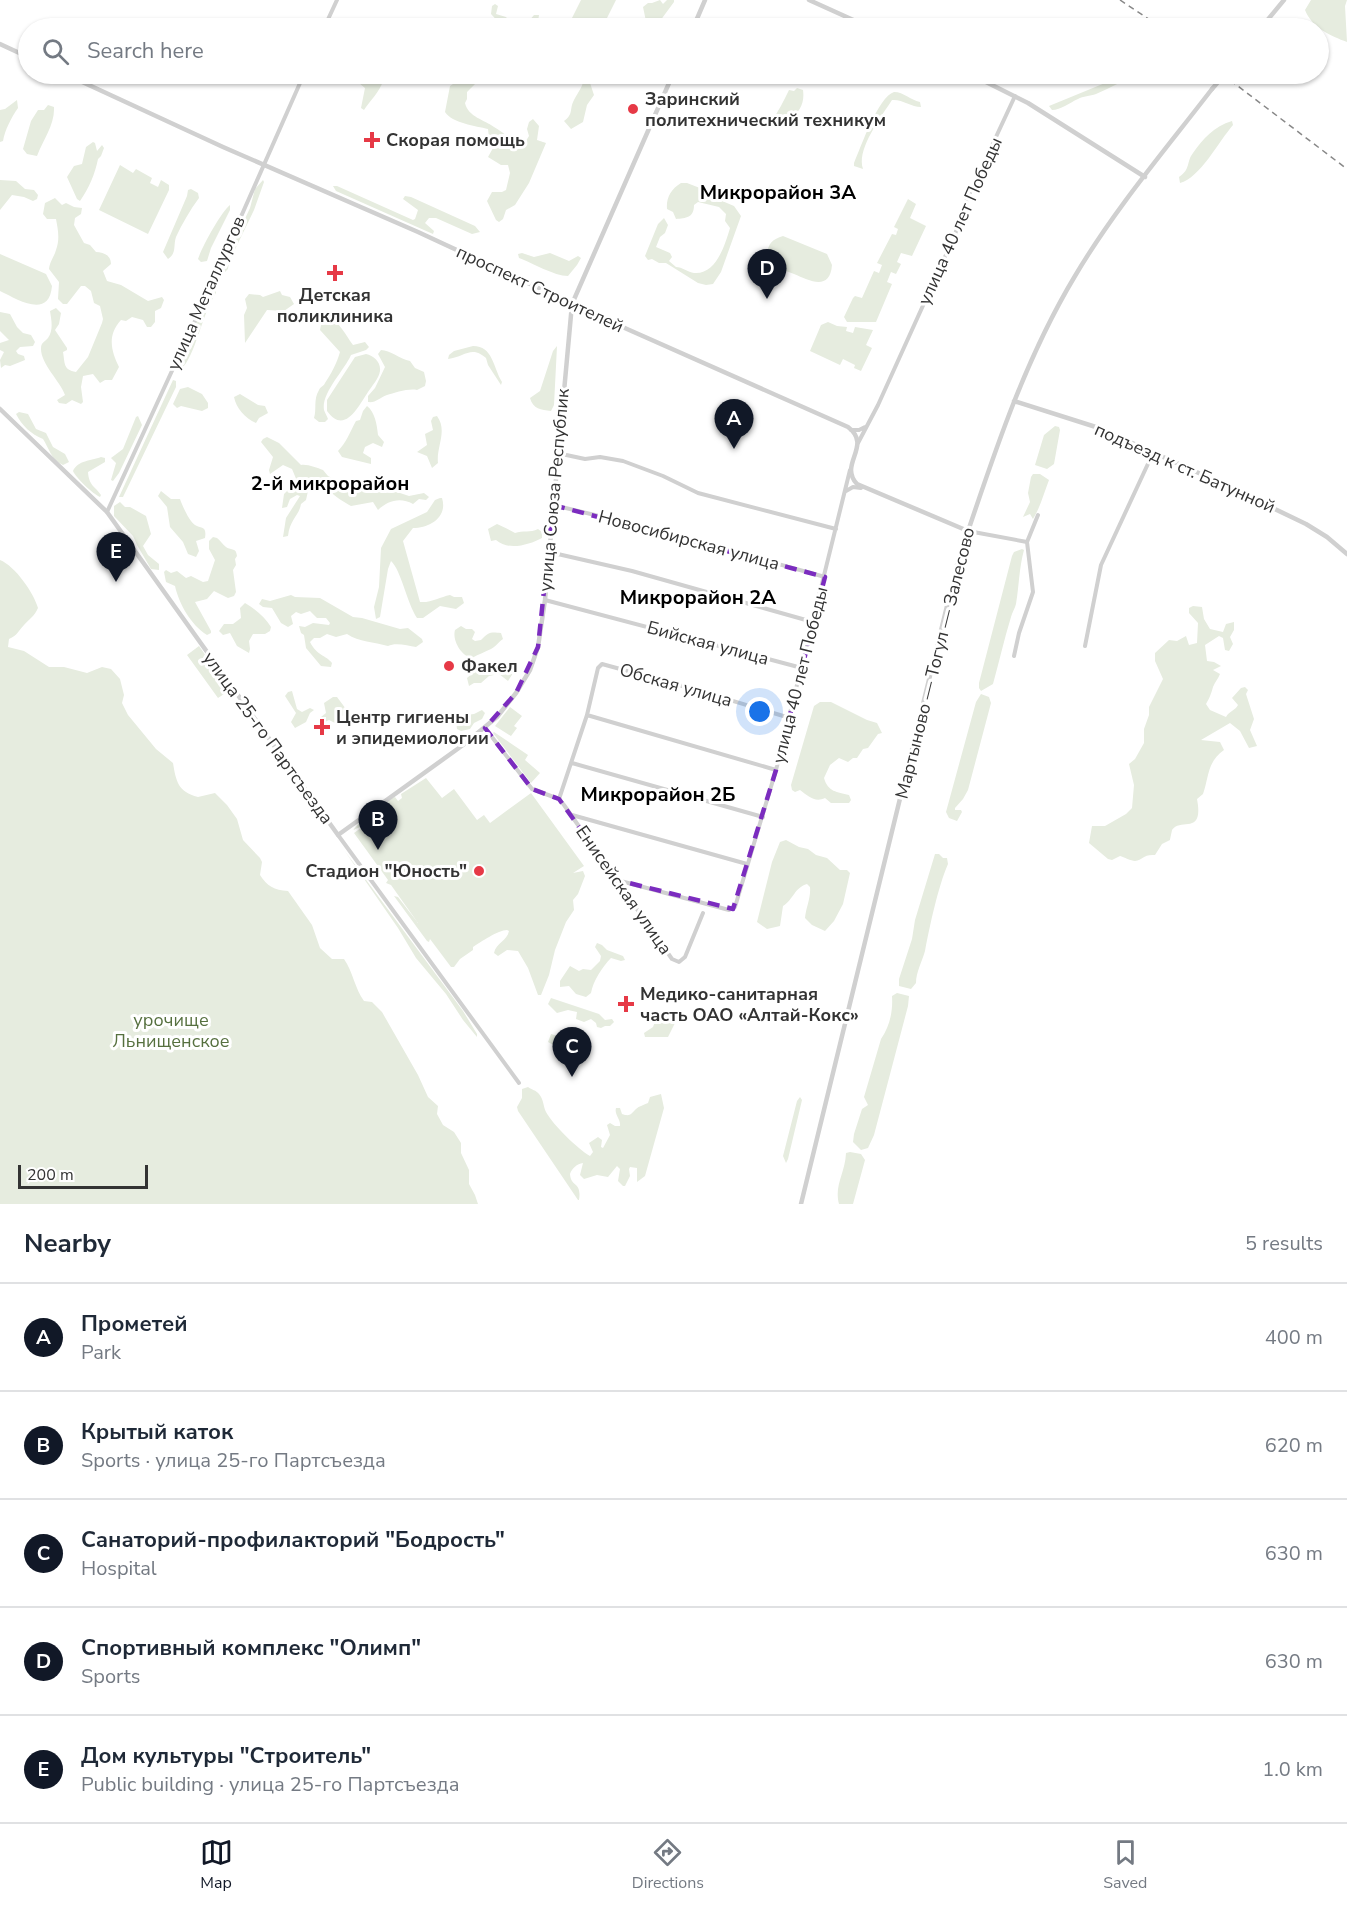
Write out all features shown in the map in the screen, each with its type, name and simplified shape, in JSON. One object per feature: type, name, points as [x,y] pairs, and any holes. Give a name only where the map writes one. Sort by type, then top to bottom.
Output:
[{"type":"street","points":[[329,18],[337,0]]},
{"type":"street","points":[[697,18],[705,0]]},
{"type":"street","points":[[809,0],[849,18]]},
{"type":"street","points":[[1269,18],[1284,0]]},
{"type":"street","points":[[0,44],[18,52]]},
{"type":"street","name":"проспект Строителей","points":[[87,84],[412,229],[851,430]]},
{"type":"street","name":"улица Металлургов","points":[[107,512],[194,323],[299,84]]},
{"type":"street","name":"улица Союза Республик","points":[[338,835],[485,728],[507,705],[530,670],[538,647],[545,600],[572,304],[669,84]]},
{"type":"street","points":[[991,84],[1016,96],[1145,177]]},
{"type":"street","name":"Мартыново — Тогул — Залесово","points":[[801,1204],[958,561],[991,460],[1043,335],[1075,275],[1102,234],[1216,84]]},
{"type":"street","name":"улица 40 лет Победы","points":[[858,443],[954,237],[962,210],[1016,96]]},
{"type":"street","name":"подъезд к ст. Батунной","points":[[1014,401],[1099,428],[1306,524],[1327,537],[1347,554]]},
{"type":"street","name":"улица 25-го Партсъезда","points":[[0,409],[107,512],[519,1083]]},
{"type":"street","points":[[851,430],[862,429],[869,422]]},
{"type":"street","points":[[851,430],[856,434],[858,443],[850,469],[852,478],[862,488]]},
{"type":"street","points":[[557,453],[585,459],[600,457],[623,461],[663,476],[698,493],[836,529]]},
{"type":"street","points":[[1085,646],[1101,565],[1153,453]]},
{"type":"street","name":"улица 40 лет Победы","points":[[617,880],[729,910],[733,909],[736,904],[790,718],[850,469]]},
{"type":"street","points":[[845,492],[854,487],[862,488],[968,531],[1028,542]]},
{"type":"street","name":"Новосибирская улица","points":[[553,505],[641,526],[825,577]]},
{"type":"street","points":[[1014,656],[1021,625],[1033,592],[1028,542],[1038,515]]},
{"type":"street","points":[[549,552],[632,571],[813,622]]},
{"type":"street","name":"Бийская улица","points":[[545,600],[802,668]]},
{"type":"street","name":"Обская улица","points":[[586,715],[598,668],[602,664],[790,718]]},
{"type":"street","points":[[559,799],[586,715],[776,770]]},
{"type":"street","name":"Енисейская улица","points":[[485,728],[532,789],[559,799],[646,924],[675,961],[679,962],[685,957],[702,913]]},
{"type":"street","points":[[572,763],[763,817]]},
{"type":"street","points":[[572,815],[747,864]]},
{"type":"highlighted area","points":[[553,505],[825,577],[776,770],[733,909],[617,880],[559,799],[532,789],[485,728],[516,693],[538,647]]},
{"type":"green space","points":[[581,0],[616,0],[607,18],[572,18]]},
{"type":"green space","points":[[660,0],[663,4],[667,0],[674,0],[662,18],[645,18],[643,7]]},
{"type":"green space","points":[[1311,0],[1347,0],[1345,6],[1347,42],[1329,34],[1329,18],[1309,18],[1305,10]]},
{"type":"green space","points":[[495,4],[498,6],[496,14],[507,18],[495,18],[491,14],[492,6]]},
{"type":"green space","points":[[360,84],[381,84],[364,110],[361,108],[365,88]]},
{"type":"green space","points":[[475,84],[467,92],[465,103],[473,115],[524,144],[529,136],[527,129],[529,122],[533,119],[539,126],[537,140],[546,143],[529,183],[515,205],[506,210],[503,219],[499,222],[487,201],[492,192],[506,190],[510,173],[508,165],[501,165],[488,157],[493,148],[490,146],[488,129],[453,119],[445,112],[450,86]]},
{"type":"green space","points":[[582,84],[590,84],[594,95],[587,105],[583,122],[571,129],[564,121],[570,114]]},
{"type":"green space","points":[[1103,84],[1118,84],[1096,94],[1080,98],[1059,109],[1052,110],[1049,106]]},
{"type":"green space","points":[[797,88],[803,90],[799,110],[791,120],[784,117],[772,125],[789,90],[794,91]]},
{"type":"green space","points":[[894,92],[920,102],[921,107],[892,100],[866,143],[862,161],[863,169],[854,166],[876,112]]},
{"type":"green space","points":[[17,100],[18,108],[3,141],[0,142],[0,110]]},
{"type":"green space","points":[[48,105],[54,107],[54,114],[48,132],[37,156],[27,154],[23,149],[31,121],[38,110],[44,110]]},
{"type":"green space","points":[[1232,121],[1233,125],[1202,167],[1180,183],[1179,177],[1187,168],[1191,156],[1201,143],[1214,130]]},
{"type":"green space","points":[[93,142],[97,151],[102,145],[104,148],[80,201],[67,177],[74,166],[82,164],[86,147]]},
{"type":"green space","points":[[120,165],[133,173],[136,169],[152,178],[150,183],[158,187],[161,180],[169,185],[169,190],[148,234],[99,210]]},
{"type":"green space","points":[[0,180],[16,181],[25,189],[34,190],[38,195],[37,199],[33,201],[12,195],[0,210]]},
{"type":"green space","points":[[263,180],[254,210],[229,262],[228,269],[224,273],[221,270],[250,208],[255,189]]},
{"type":"green space","points":[[681,183],[705,190],[708,195],[734,206],[741,216],[721,272],[713,284],[698,283],[666,263],[648,260],[645,256],[658,224],[664,218],[668,225],[656,247],[670,253],[672,257],[669,261],[676,267],[694,273],[702,272],[714,264],[722,250],[730,228],[725,221],[726,214],[719,207],[698,202],[694,205],[691,215],[676,219],[673,212],[667,209],[670,194]]},
{"type":"green space","points":[[333,186],[413,220],[418,210],[403,199],[405,196],[411,197],[475,226],[480,232],[472,234],[436,218],[429,218],[425,223],[434,231],[433,234],[336,191]]},
{"type":"green space","points":[[191,189],[198,193],[199,198],[181,227],[176,237],[174,252],[168,259],[163,252],[188,190]]},
{"type":"green space","points":[[55,198],[62,205],[66,203],[82,208],[81,214],[75,218],[74,225],[84,243],[110,258],[111,264],[103,271],[107,281],[121,285],[148,301],[162,297],[164,300],[161,308],[155,311],[155,322],[151,327],[147,327],[143,320],[132,317],[126,321],[121,320],[112,337],[114,355],[119,367],[112,380],[100,383],[93,374],[83,376],[81,387],[83,402],[81,404],[72,400],[66,404],[59,403],[57,400],[65,395],[44,361],[41,349],[51,331],[50,311],[56,308],[61,313],[55,330],[67,348],[63,352],[65,365],[69,370],[76,372],[88,357],[103,319],[100,306],[94,303],[91,291],[85,286],[81,286],[67,304],[63,304],[58,299],[59,282],[49,269],[58,242],[57,223],[56,219],[47,219],[43,214],[45,203]]},
{"type":"green space","points":[[908,199],[916,204],[910,218],[926,226],[912,256],[901,253],[897,262],[901,264],[896,274],[891,272],[887,282],[892,284],[876,322],[847,322],[844,317],[853,298],[855,296],[862,298],[874,271],[879,273],[882,265],[877,263],[892,234],[896,235],[898,229],[894,227]]},
{"type":"green space","points":[[230,205],[230,210],[207,261],[201,262],[198,259],[203,246]]},
{"type":"green space","points":[[783,236],[827,254],[832,265],[827,278],[823,281],[813,281],[771,264],[768,255],[769,247],[774,240]]},
{"type":"green space","points":[[550,253],[569,261],[578,256],[581,258],[568,276],[550,272],[519,258],[518,254],[534,257]]},
{"type":"green space","points":[[0,254],[46,274],[52,286],[50,296],[45,302],[39,305],[31,304],[0,291]]},
{"type":"green space","points":[[215,287],[216,293],[195,345],[181,369],[183,352],[192,329],[211,289]]},
{"type":"green space","points":[[280,291],[282,295],[290,297],[294,304],[284,311],[267,310],[245,343],[244,315],[247,308],[245,299],[249,294],[263,297]]},
{"type":"green space","points":[[0,312],[10,314],[17,327],[23,333],[31,335],[35,342],[33,346],[20,347],[16,351],[24,356],[25,360],[1,368],[0,360],[4,352],[0,350],[0,343],[9,340],[0,331]]},
{"type":"green space","points":[[328,316],[339,325],[353,345],[365,342],[369,347],[351,355],[326,396],[324,410],[328,419],[325,422],[319,422],[314,418],[317,394],[332,372],[340,352],[320,330],[322,320]]},
{"type":"green space","points":[[828,322],[847,327],[846,331],[853,333],[855,327],[873,330],[866,345],[872,348],[861,371],[843,359],[840,365],[810,351],[821,325]]},
{"type":"green space","points":[[473,346],[480,347],[489,353],[502,382],[501,385],[486,358],[481,354],[472,352],[448,359],[454,351]]},
{"type":"green space","points":[[557,346],[554,405],[551,411],[544,410],[535,407],[530,398],[540,391],[553,351]]},
{"type":"green space","points":[[381,350],[410,361],[415,368],[424,372],[425,386],[368,402],[368,396],[375,388],[385,367],[378,354]]},
{"type":"green space","points":[[366,354],[378,362],[380,371],[378,376],[351,416],[340,420],[334,418],[327,411],[327,400],[355,357]]},
{"type":"green space","points":[[173,380],[176,381],[176,387],[123,497],[119,497]]},
{"type":"green space","points":[[188,387],[202,394],[208,403],[208,408],[202,411],[181,406],[177,408],[173,404],[180,389]]},
{"type":"green space","points":[[240,394],[258,405],[265,406],[268,413],[259,418],[256,423],[248,418],[235,401],[234,397]]},
{"type":"green space","points":[[367,406],[374,415],[378,435],[384,442],[382,447],[373,443],[365,447],[363,453],[371,458],[371,464],[342,457],[338,451]]},
{"type":"green space","points":[[19,412],[28,414],[36,429],[46,433],[53,447],[65,454],[69,462],[63,465],[56,460],[43,439],[21,422],[16,414]]},
{"type":"green space","points":[[138,416],[142,425],[113,481],[111,480],[116,463],[111,458],[123,449]]},
{"type":"green space","points":[[437,416],[442,433],[438,463],[432,468],[427,456],[417,452],[427,445],[425,434],[433,430],[431,421]]},
{"type":"green space","points":[[1055,426],[1060,430],[1054,464],[1047,469],[1035,465],[1044,435]]},
{"type":"green space","points":[[267,437],[279,443],[301,465],[323,470],[336,480],[337,486],[349,493],[359,488],[368,490],[380,487],[385,493],[397,492],[409,496],[424,493],[429,497],[426,500],[419,499],[413,504],[395,501],[378,510],[373,502],[351,506],[330,491],[313,488],[308,491],[306,500],[301,504],[288,536],[283,537],[286,518],[300,496],[297,495],[290,499],[287,507],[282,508],[284,494],[297,481],[292,469],[283,465],[270,474],[273,457],[261,442]]},
{"type":"green space","points":[[105,458],[105,462],[88,472],[100,497],[93,493],[73,471],[81,463]]},
{"type":"green space","points":[[1033,474],[1040,474],[1049,480],[1033,519],[1030,514],[1023,517],[1030,502],[1028,493]]},
{"type":"green space","points":[[161,491],[171,499],[180,499],[193,523],[204,529],[205,538],[196,541],[199,551],[196,557],[188,554],[183,542],[170,527],[167,507],[158,496]]},
{"type":"green space","points":[[442,498],[443,505],[440,516],[431,524],[413,528],[403,541],[420,602],[450,595],[462,597],[464,603],[456,609],[440,606],[423,618],[417,618],[395,565],[391,561],[380,617],[376,619],[374,607],[379,587],[381,548],[391,529],[427,512],[435,500]]},
{"type":"green space","points":[[120,502],[125,507],[130,507],[146,516],[151,534],[143,546],[148,555],[159,564],[159,570],[151,569],[133,536],[114,516],[114,506]]},
{"type":"green space","points":[[497,524],[515,533],[538,529],[542,532],[542,538],[519,546],[506,545],[496,540],[491,541],[488,529]]},
{"type":"green space","points":[[213,537],[226,547],[235,550],[237,556],[233,570],[236,592],[234,596],[228,598],[214,591],[207,599],[195,602],[211,631],[207,635],[186,613],[175,586],[166,582],[164,572],[166,570],[171,573],[177,571],[186,578],[191,576],[203,582],[208,581],[215,560],[209,549],[209,541]]},
{"type":"green space","points":[[1024,550],[1016,604],[993,684],[981,691],[979,683],[1012,556],[1014,552]]},
{"type":"green space","name":"урочище Льнищенское","points":[[0,560],[12,568],[23,581],[38,608],[9,639],[8,647],[24,651],[49,667],[64,667],[87,673],[102,667],[111,669],[120,679],[124,695],[122,703],[128,715],[156,749],[173,763],[182,789],[198,797],[215,793],[227,805],[237,819],[243,840],[262,862],[260,875],[271,887],[288,891],[312,925],[320,948],[332,959],[344,959],[364,1001],[372,1002],[382,1012],[428,1097],[438,1106],[437,1114],[443,1125],[454,1132],[461,1143],[461,1153],[469,1170],[469,1184],[478,1204],[0,1204]]},
{"type":"green space","points":[[291,595],[320,598],[353,617],[400,629],[408,628],[423,642],[416,647],[398,644],[388,646],[347,634],[336,637],[327,634],[314,638],[310,642],[332,663],[331,667],[321,666],[306,648],[304,635],[299,626],[305,627],[313,623],[329,625],[326,618],[317,618],[310,611],[301,614],[296,612],[291,616],[293,624],[288,627],[281,623],[272,608],[259,604],[262,599],[270,601]]},
{"type":"green space","points":[[245,603],[260,614],[271,627],[270,631],[265,634],[253,634],[249,641],[249,653],[237,646],[230,633],[223,635],[219,631],[224,624],[233,624],[241,618],[240,608]]},
{"type":"green space","points":[[1202,607],[1204,619],[1210,629],[1223,632],[1226,624],[1234,622],[1234,630],[1230,637],[1233,644],[1229,651],[1225,650],[1223,638],[1219,636],[1205,645],[1207,661],[1221,666],[1213,670],[1220,674],[1206,704],[1210,710],[1226,717],[1238,705],[1232,698],[1241,688],[1245,687],[1248,690],[1246,694],[1254,719],[1250,730],[1257,746],[1249,748],[1240,731],[1230,723],[1201,740],[1220,742],[1224,750],[1211,765],[1203,794],[1197,799],[1198,810],[1195,822],[1176,826],[1172,830],[1170,840],[1162,844],[1155,855],[1148,855],[1135,861],[1120,856],[1112,860],[1108,859],[1089,843],[1092,826],[1105,826],[1132,808],[1134,785],[1129,764],[1135,759],[1144,743],[1144,729],[1149,707],[1163,679],[1155,661],[1155,653],[1169,640],[1177,641],[1186,636],[1189,645],[1197,643],[1198,623],[1189,613],[1189,608]]},
{"type":"green space","points":[[461,626],[475,632],[472,639],[475,641],[492,633],[501,633],[503,639],[493,648],[472,658],[468,657],[456,643],[455,630]]},
{"type":"green space","points":[[199,646],[230,690],[218,698],[187,655]]},
{"type":"green space","points":[[503,663],[515,670],[508,681],[499,674],[489,676],[481,683],[469,686],[467,678],[475,671],[482,671]]},
{"type":"green space","points":[[292,691],[297,709],[302,712],[310,708],[314,710],[306,722],[295,728],[291,722],[296,713],[285,696]]},
{"type":"green space","points":[[981,694],[989,697],[991,703],[968,790],[955,808],[962,812],[957,821],[949,818],[946,812],[976,702]]},
{"type":"green space","points":[[337,697],[347,714],[335,723],[329,720],[325,722],[321,717],[326,713],[324,703]]},
{"type":"green space","points":[[820,702],[831,702],[877,723],[882,733],[878,734],[868,748],[863,749],[857,758],[848,762],[839,758],[830,765],[824,778],[826,783],[834,791],[849,795],[851,800],[849,803],[831,803],[825,798],[815,799],[800,790],[795,792],[792,790],[791,785],[814,706]]},
{"type":"green space","points":[[510,707],[522,716],[514,726],[517,728],[511,736],[495,726]]},
{"type":"green space","points":[[482,710],[485,713],[482,719],[474,723],[470,729],[461,731],[457,729],[456,720],[460,715],[474,714]]},
{"type":"green space","points":[[493,733],[528,755],[525,760],[540,773],[531,783]]},
{"type":"green space","name":"Стадион \"Юность\"","points":[[426,778],[442,798],[454,789],[477,820],[484,815],[490,823],[531,793],[584,866],[573,873],[583,871],[585,876],[573,900],[574,910],[566,922],[555,950],[541,995],[538,995],[528,968],[518,951],[507,950],[498,956],[494,953],[508,934],[507,930],[494,934],[473,947],[473,950],[460,959],[454,967],[451,967],[430,939],[429,942],[427,941],[394,896],[398,897],[418,923],[391,885],[386,883],[388,880],[354,833],[365,825],[353,830],[363,819],[372,816],[392,798],[395,797],[398,801],[402,798],[401,794]]},
{"type":"green space","points":[[786,840],[827,858],[840,870],[847,870],[850,873],[843,904],[834,921],[825,931],[812,925],[805,918],[810,891],[807,884],[799,888],[783,906],[780,926],[767,929],[757,922],[772,862],[780,842]]},
{"type":"green space","points":[[344,850],[463,1011],[477,1037],[416,958]]},
{"type":"green space","points":[[935,854],[947,858],[948,864],[916,983],[911,989],[899,986],[899,979]]},
{"type":"green space","points":[[597,943],[623,956],[625,960],[611,958],[599,974],[591,993],[586,997],[576,994],[569,986],[560,987],[560,981],[570,966],[579,971],[591,970],[600,961],[601,956],[595,947]]},
{"type":"green space","points":[[897,993],[909,996],[908,1006],[874,1135],[868,1148],[861,1150],[853,1142],[854,1134],[862,1109],[868,1105],[864,1097],[881,1039],[887,1029],[892,996]]},
{"type":"green space","points":[[551,998],[599,1014],[605,1020],[612,1019],[614,1022],[610,1026],[601,1028],[597,1027],[591,1019],[584,1022],[576,1019],[577,1012],[568,1010],[557,1013],[548,1004]]},
{"type":"green space","points":[[662,1015],[666,1020],[673,1018],[676,1021],[668,1037],[645,1037],[644,1033],[653,1027],[657,1016]]},
{"type":"green space","points":[[551,1034],[561,1037],[568,1036],[576,1045],[583,1045],[586,1049],[578,1054],[548,1042]]},
{"type":"green space","points":[[528,1087],[542,1098],[546,1112],[560,1130],[590,1156],[593,1152],[589,1143],[598,1137],[602,1140],[601,1147],[603,1148],[610,1135],[607,1125],[610,1123],[620,1126],[616,1108],[620,1108],[622,1114],[629,1115],[648,1103],[650,1097],[661,1094],[664,1108],[645,1176],[637,1182],[637,1168],[630,1167],[630,1176],[623,1186],[618,1181],[620,1169],[617,1166],[608,1177],[597,1175],[584,1179],[580,1175],[583,1163],[577,1165],[570,1174],[579,1190],[578,1200],[518,1111],[522,1089]]},
{"type":"green space","points":[[800,1097],[802,1100],[786,1163],[783,1156]]},
{"type":"green space","points":[[846,1153],[861,1154],[865,1160],[853,1204],[839,1204],[839,1185]]},
{"type":"railway","points":[[1120,0],[1147,18]]},
{"type":"railway","points":[[1235,84],[1347,169]]},
{"type":"place","name":"Заринский политехнический техникум","points":[[633,109]]},
{"type":"place","name":"Скорая помощь","points":[[372,140]]},
{"type":"place","name":"Детская поликлиника","points":[[335,273]]},
{"type":"place","name":"Спортивный комплекс \"Олимп\"","points":[[767,299]]},
{"type":"place","name":"Прометей","points":[[734,449]]},
{"type":"place","name":"Дом культуры \"Строитель\"","points":[[116,582]]},
{"type":"place","name":"Факел","points":[[449,666]]},
{"type":"place","name":"Центр гигиены и эпидемиологии","points":[[322,727]]},
{"type":"place","name":"Крытый каток","points":[[378,850]]},
{"type":"place","name":"Стадион \"Юность\"","points":[[479,871]]},
{"type":"place","name":"Медико-санитарная часть ОАО «Алтай-Кокс»","points":[[626,1004]]},
{"type":"place","name":"Санаторий-профилакторий \"Бодрость\"","points":[[572,1077]]},
{"type":"district","name":"Микрорайон 3А","points":[[778,192]]},
{"type":"district","name":"2-й микрорайон","points":[[330,483]]},
{"type":"district","name":"Микрорайон 2А","points":[[698,597]]},
{"type":"district","name":"Микрорайон 2Б","points":[[658,794]]}]
